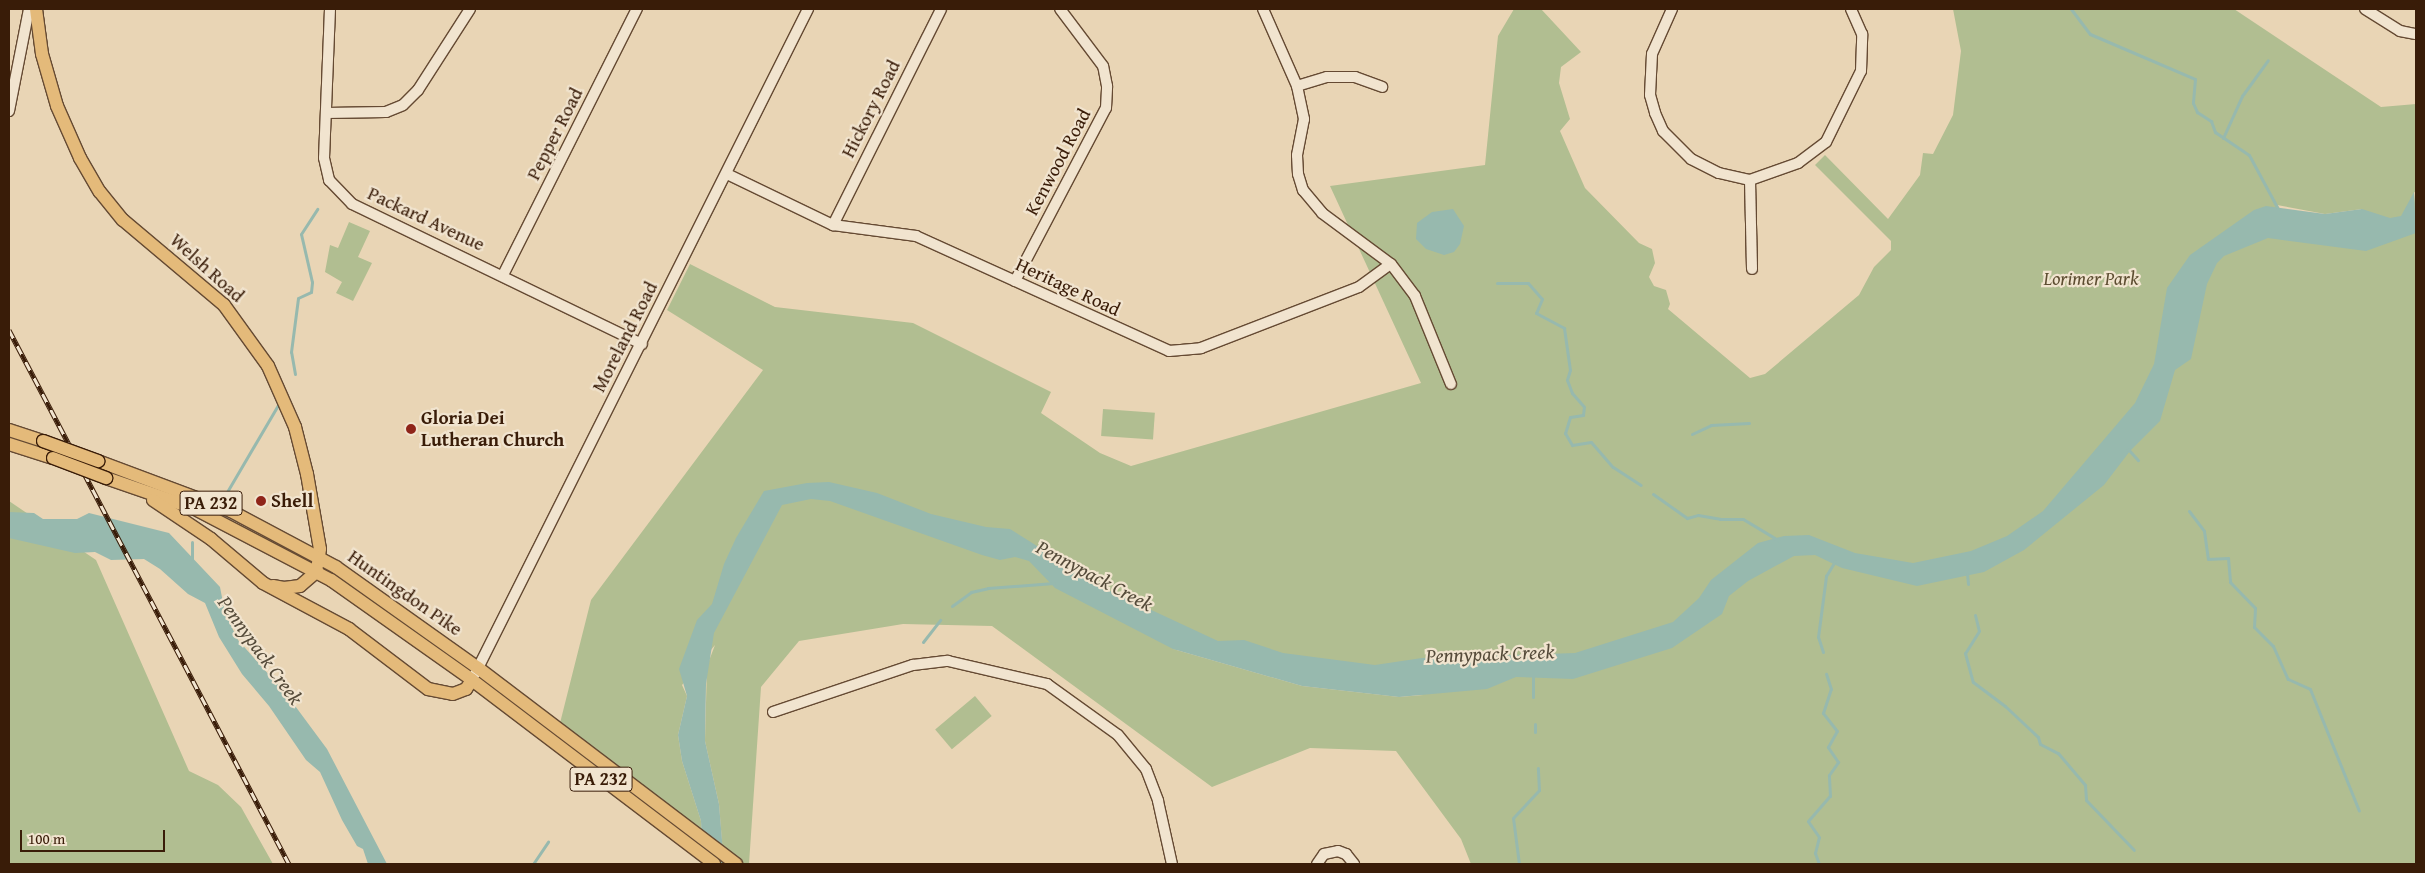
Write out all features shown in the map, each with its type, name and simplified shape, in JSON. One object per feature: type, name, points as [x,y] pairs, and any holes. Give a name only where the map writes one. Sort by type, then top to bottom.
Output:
[{"type":"main road","name":"Welsh Road","points":[[36,9],[42,54],[57,106],[80,158],[100,192],[123,220],[224,305],[268,366],[295,427],[307,474],[319,557],[317,571]]},
{"type":"main road","name":"Huntingdon Pike","points":[[9,430],[231,511],[319,557],[478,668],[506,692],[736,864]]},
{"type":"main road","name":"Huntingdon Pike","points":[[9,444],[193,508],[317,571],[472,680],[535,730],[714,864]]},
{"type":"main road","points":[[129,486],[188,521],[263,583],[349,628],[428,689],[453,694],[466,689],[472,680]]},
{"type":"main road","points":[[263,583],[284,588],[300,586],[317,571]]},
{"type":"street","points":[[9,112],[29,9]]},
{"type":"street","name":"Packard Avenue","points":[[330,9],[324,158],[329,180],[352,204],[503,275],[642,344]]},
{"type":"street","points":[[326,113],[386,112],[403,105],[418,90],[470,9]]},
{"type":"street","name":"Pepper Road","points":[[503,275],[637,9]]},
{"type":"street","name":"Moreland Road","points":[[472,680],[642,344],[808,9]]},
{"type":"street","name":"Hickory Road","points":[[833,225],[941,9]]},
{"type":"street","name":"Kenwood Road","points":[[1015,280],[1106,108],[1108,86],[1103,66],[1060,9]]},
{"type":"street","points":[[1263,9],[1297,86],[1304,120],[1297,155],[1298,174],[1303,190],[1322,213],[1390,264],[1415,296],[1451,384]]},
{"type":"street","points":[[1672,9],[1652,54],[1650,95],[1655,113],[1663,130],[1691,159],[1719,173],[1750,180],[1798,163],[1826,142],[1861,71],[1862,34],[1851,9]]},
{"type":"street","points":[[2365,9],[2400,31],[2416,34]]},
{"type":"street","points":[[1297,86],[1328,77],[1355,77],[1382,87]]},
{"type":"street","name":"Heritage Road","points":[[727,174],[833,225],[916,236],[1015,280],[1156,348],[1186,352],[1359,287],[1390,264]]},
{"type":"street","points":[[1750,180],[1752,269]]},
{"type":"street","points":[[773,712],[913,665],[948,661],[1047,684],[1118,735],[1146,769],[1158,800],[1172,864]]},
{"type":"street","points":[[1317,864],[1324,854],[1338,851],[1346,854],[1354,864]]},
{"type":"green space","name":"Lorimer Park","points":[[1514,9],[1541,9],[1581,52],[1561,67],[1559,83],[1570,119],[1560,131],[1585,188],[1639,243],[1652,249],[1655,263],[1649,277],[1654,286],[1666,290],[1670,304],[1668,309],[1750,378],[1765,374],[1859,295],[1874,267],[1891,250],[1891,241],[1815,165],[1825,155],[1888,219],[1920,175],[1923,153],[1933,154],[1953,115],[1961,51],[1953,9],[2234,9],[2381,107],[2416,104],[2416,193],[2414,192],[2416,214],[2416,864],[1471,864],[1461,839],[1396,751],[1310,748],[1212,787],[992,626],[903,624],[799,641],[761,687],[749,864],[736,864],[723,854],[719,804],[705,741],[707,666],[715,645],[682,685],[687,696],[678,735],[682,761],[701,821],[702,839],[558,731],[591,600],[763,370],[667,310],[690,264],[775,307],[913,323],[1051,392],[1041,413],[1100,453],[1131,466],[1421,383],[1330,186],[1485,165],[1498,36]],"holes":[[[2277,205],[2325,214],[2362,209],[2313,244]],[[1173,649],[1423,695],[1399,697],[1302,686]]]},
{"type":"green space","points":[[349,222],[370,231],[358,257],[372,263],[353,301],[336,293],[342,282],[325,272],[330,245],[338,248]]},
{"type":"green space","points":[[1103,409],[1155,413],[1153,440],[1101,436]]},
{"type":"green space","points":[[9,501],[96,560],[189,771],[218,785],[241,807],[273,864],[9,864]]},
{"type":"green space","points":[[975,696],[992,716],[952,749],[935,729]]},
{"type":"water","points":[[2414,192],[2416,233],[2366,251],[2268,238],[2224,256],[2217,263],[2207,284],[2191,359],[2175,370],[2160,421],[2130,451],[2104,485],[2024,550],[1984,572],[1917,586],[1842,568],[1815,555],[1794,556],[1748,581],[1729,596],[1722,614],[1672,648],[1573,679],[1516,677],[1487,689],[1399,697],[1302,686],[1173,649],[1055,588],[1029,561],[1015,557],[1000,560],[982,555],[830,501],[811,499],[782,505],[714,633],[706,684],[705,741],[719,804],[724,864],[703,864],[701,821],[682,761],[678,735],[687,696],[679,669],[697,620],[712,604],[724,564],[736,538],[764,491],[807,483],[829,482],[877,493],[931,514],[986,527],[1010,529],[1102,587],[1218,641],[1244,640],[1283,653],[1375,665],[1422,658],[1575,653],[1673,622],[1699,598],[1711,580],[1758,543],[1784,536],[1809,535],[1855,553],[1913,563],[1971,551],[2007,536],[2043,511],[2135,403],[2154,364],[2167,288],[2190,255],[2254,210],[2266,206],[2325,214],[2362,209],[2390,218],[2401,216]]},
{"type":"water","points":[[1453,209],[1464,226],[1460,244],[1454,252],[1444,255],[1426,249],[1416,239],[1417,223],[1432,212]]},
{"type":"water","points":[[9,512],[34,513],[43,519],[77,519],[89,513],[169,533],[220,587],[225,613],[238,640],[287,695],[327,749],[387,864],[368,864],[363,849],[357,846],[342,820],[320,772],[306,760],[269,706],[242,674],[219,637],[205,603],[188,594],[160,569],[144,559],[111,560],[95,552],[75,553],[9,538]]},
{"type":"waterway","points":[[2071,9],[2090,34],[2195,79],[2193,103],[2197,112],[2211,121],[2215,132],[2249,155],[2277,207]]},
{"type":"waterway","points":[[2223,138],[2242,96],[2268,60]]},
{"type":"waterway","points":[[295,374],[291,352],[298,298],[311,292],[312,282],[301,234],[317,209]]},
{"type":"waterway","points":[[1497,283],[1528,283],[1542,299],[1536,313],[1564,328],[1570,370],[1567,380],[1572,393],[1584,407],[1583,415],[1570,417],[1565,433],[1572,445],[1591,442],[1613,467],[1641,485]]},
{"type":"waterway","points":[[224,497],[278,405]]},
{"type":"waterway","points":[[1692,434],[1711,425],[1749,423]]},
{"type":"waterway","points":[[2128,449],[2138,460]]},
{"type":"waterway","points":[[1653,494],[1687,518],[1698,515],[1720,519],[1743,519],[1778,540]]},
{"type":"waterway","points":[[2189,511],[2204,531],[2208,559],[2228,558],[2230,582],[2255,608],[2254,627],[2273,646],[2288,679],[2310,689],[2359,811]]},
{"type":"waterway","points":[[192,542],[192,559]]},
{"type":"waterway","points":[[1823,652],[1818,637],[1826,576],[1835,561]]},
{"type":"waterway","points":[[1967,574],[1968,584]]},
{"type":"waterway","points":[[952,606],[971,592],[988,588],[1054,583]]},
{"type":"waterway","points":[[1975,615],[1979,631],[1965,653],[1973,682],[2005,706],[2038,737],[2040,744],[2058,753],[2085,785],[2086,800],[2134,850]]},
{"type":"waterway","points":[[923,642],[940,620]]},
{"type":"waterway","points":[[1819,864],[1815,853],[1819,837],[1808,821],[1830,796],[1829,775],[1838,762],[1828,747],[1837,731],[1823,713],[1831,689],[1826,674]]},
{"type":"waterway","points":[[1533,675],[1533,697]]},
{"type":"waterway","points":[[1535,724],[1535,732]]},
{"type":"waterway","points":[[1519,864],[1513,818],[1539,790],[1538,768]]},
{"type":"waterway","points":[[533,864],[548,842]]},
{"type":"railway","points":[[9,330],[289,864]]},
{"type":"place","name":"Gloria Dei Lutheran Church","points":[[411,429]]},
{"type":"place","name":"Shell","points":[[261,501]]},
{"type":"water label","name":"Pennypack Creek","points":[[1095,575]]},
{"type":"water label","name":"Pennypack Creek","points":[[261,650]]},
{"type":"water label","name":"Pennypack Creek","points":[[1490,653]]}]
